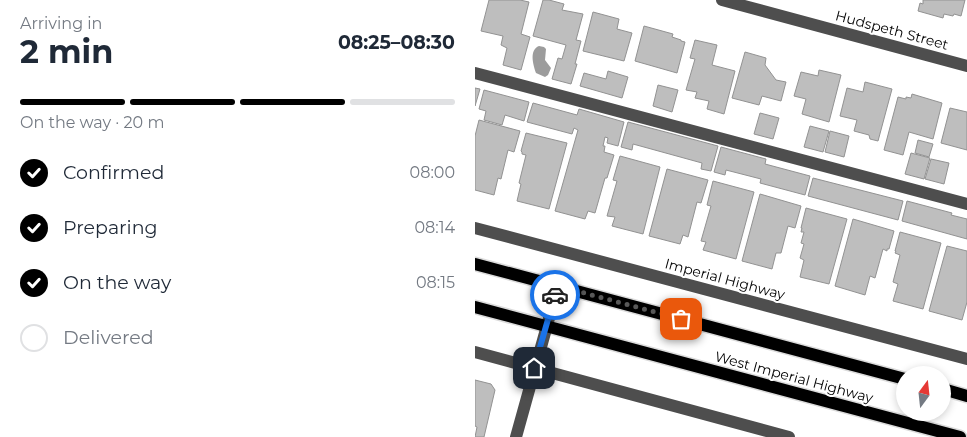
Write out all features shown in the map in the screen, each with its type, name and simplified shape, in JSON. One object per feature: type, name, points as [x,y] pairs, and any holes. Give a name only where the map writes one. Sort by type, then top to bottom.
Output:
[{"type":"main road","name":"West Imperial Highway","points":[[475,264],[896,377]]},
{"type":"main road","name":"West Imperial Highway","points":[[475,307],[960,437]]},
{"type":"main road","points":[[951,391],[967,396]]},
{"type":"street","name":"Hudspeth Street","points":[[722,0],[967,66]]},
{"type":"street","points":[[475,73],[967,204]]},
{"type":"street","name":"Imperial Highway","points":[[475,228],[967,359]]},
{"type":"street","points":[[516,437],[558,286]]},
{"type":"street","points":[[475,352],[789,437]]},
{"type":"shaded area","points":[[539,46],[546,49],[545,60],[551,68],[545,77],[536,73],[533,62],[534,51]]},
{"type":"building","points":[[489,0],[520,0],[529,2],[521,34],[530,37],[521,70],[503,65],[507,48],[501,45],[503,36],[481,31]]},
{"type":"building","points":[[543,0],[564,4],[562,10],[583,14],[576,40],[581,41],[571,84],[552,79],[558,58],[562,59],[566,45],[533,36]]},
{"type":"building","points":[[923,0],[965,0],[961,16],[944,14],[943,18],[918,11],[920,3],[923,4]]},
{"type":"building","points":[[593,12],[619,19],[617,29],[632,33],[624,61],[583,51]]},
{"type":"building","points":[[644,26],[673,34],[672,37],[685,42],[677,73],[635,61]]},
{"type":"building","points":[[695,40],[717,45],[712,65],[735,71],[724,114],[707,109],[709,101],[695,98],[697,92],[686,90],[695,59],[690,58]]},
{"type":"building","points":[[745,52],[766,58],[765,65],[776,80],[786,82],[781,101],[762,96],[759,105],[732,98]]},
{"type":"building","points":[[819,70],[841,75],[829,122],[802,114],[806,99],[794,96],[801,72],[818,76]]},
{"type":"building","points":[[608,71],[628,77],[622,98],[580,86],[584,73],[606,79]]},
{"type":"building","points":[[865,82],[892,89],[878,141],[870,139],[869,135],[854,131],[857,120],[840,116],[847,88],[863,92]]},
{"type":"building","points":[[658,85],[678,90],[672,112],[653,106]]},
{"type":"building","points":[[475,88],[480,89],[475,106]]},
{"type":"building","points":[[484,90],[529,102],[524,121],[505,115],[502,125],[484,120],[486,111],[479,109]]},
{"type":"building","points":[[912,94],[942,103],[933,139],[909,132],[903,155],[884,150],[898,97],[911,98]]},
{"type":"building","points":[[533,103],[577,115],[579,109],[624,122],[618,146],[607,143],[608,138],[605,137],[604,152],[614,155],[595,213],[588,211],[585,219],[555,211],[578,130],[574,128],[572,134],[527,122]]},
{"type":"building","points":[[950,108],[967,112],[967,150],[941,143]]},
{"type":"building","points":[[760,113],[779,118],[773,139],[754,134]]},
{"type":"building","points":[[479,120],[520,131],[514,152],[508,150],[501,179],[498,178],[494,195],[475,190],[475,136]]},
{"type":"building","points":[[628,122],[718,146],[711,171],[701,169],[702,163],[633,144],[632,150],[621,147]]},
{"type":"building","points":[[810,126],[829,131],[823,152],[804,147]]},
{"type":"building","points":[[830,131],[849,136],[844,157],[825,152]]},
{"type":"building","points":[[526,133],[567,143],[549,209],[517,201],[526,155],[522,154],[521,151]]},
{"type":"building","points":[[918,140],[933,144],[929,157],[915,153]]},
{"type":"building","points":[[721,147],[766,159],[765,164],[810,176],[805,195],[760,183],[761,179],[726,170],[725,175],[714,172]]},
{"type":"building","points":[[911,153],[930,158],[924,179],[905,174]]},
{"type":"building","points":[[620,156],[660,167],[643,234],[612,226],[615,217],[607,216],[617,181],[613,180]]},
{"type":"building","points":[[931,159],[949,163],[944,184],[925,179]]},
{"type":"building","points":[[667,169],[708,180],[701,203],[697,202],[688,237],[683,235],[680,244],[649,236]]},
{"type":"building","points":[[813,178],[903,201],[898,220],[808,196]]},
{"type":"building","points":[[713,181],[754,192],[736,259],[703,250],[706,242],[701,241],[711,206],[707,205]]},
{"type":"building","points":[[760,194],[801,206],[795,228],[788,226],[781,253],[776,253],[772,269],[742,261]]},
{"type":"building","points":[[907,201],[967,219],[967,239],[902,221]]},
{"type":"building","points":[[806,208],[847,219],[829,284],[800,277],[804,260],[800,258],[804,244],[801,243],[804,232],[801,232],[801,228]]},
{"type":"building","points":[[853,219],[894,231],[889,249],[887,251],[883,249],[875,278],[870,276],[865,295],[835,286]]},
{"type":"building","points":[[900,232],[941,243],[923,309],[893,301],[898,284],[893,282],[900,255],[895,253],[895,251]]},
{"type":"building","points":[[947,246],[967,251],[967,302],[962,320],[929,311]]},
{"type":"building","points":[[475,380],[491,384],[495,390],[484,437],[475,437],[477,427],[475,426]]},
{"type":"way so far","points":[[555,295],[558,286],[681,319]]},
{"type":"route","points":[[534,368],[555,295]]}]
